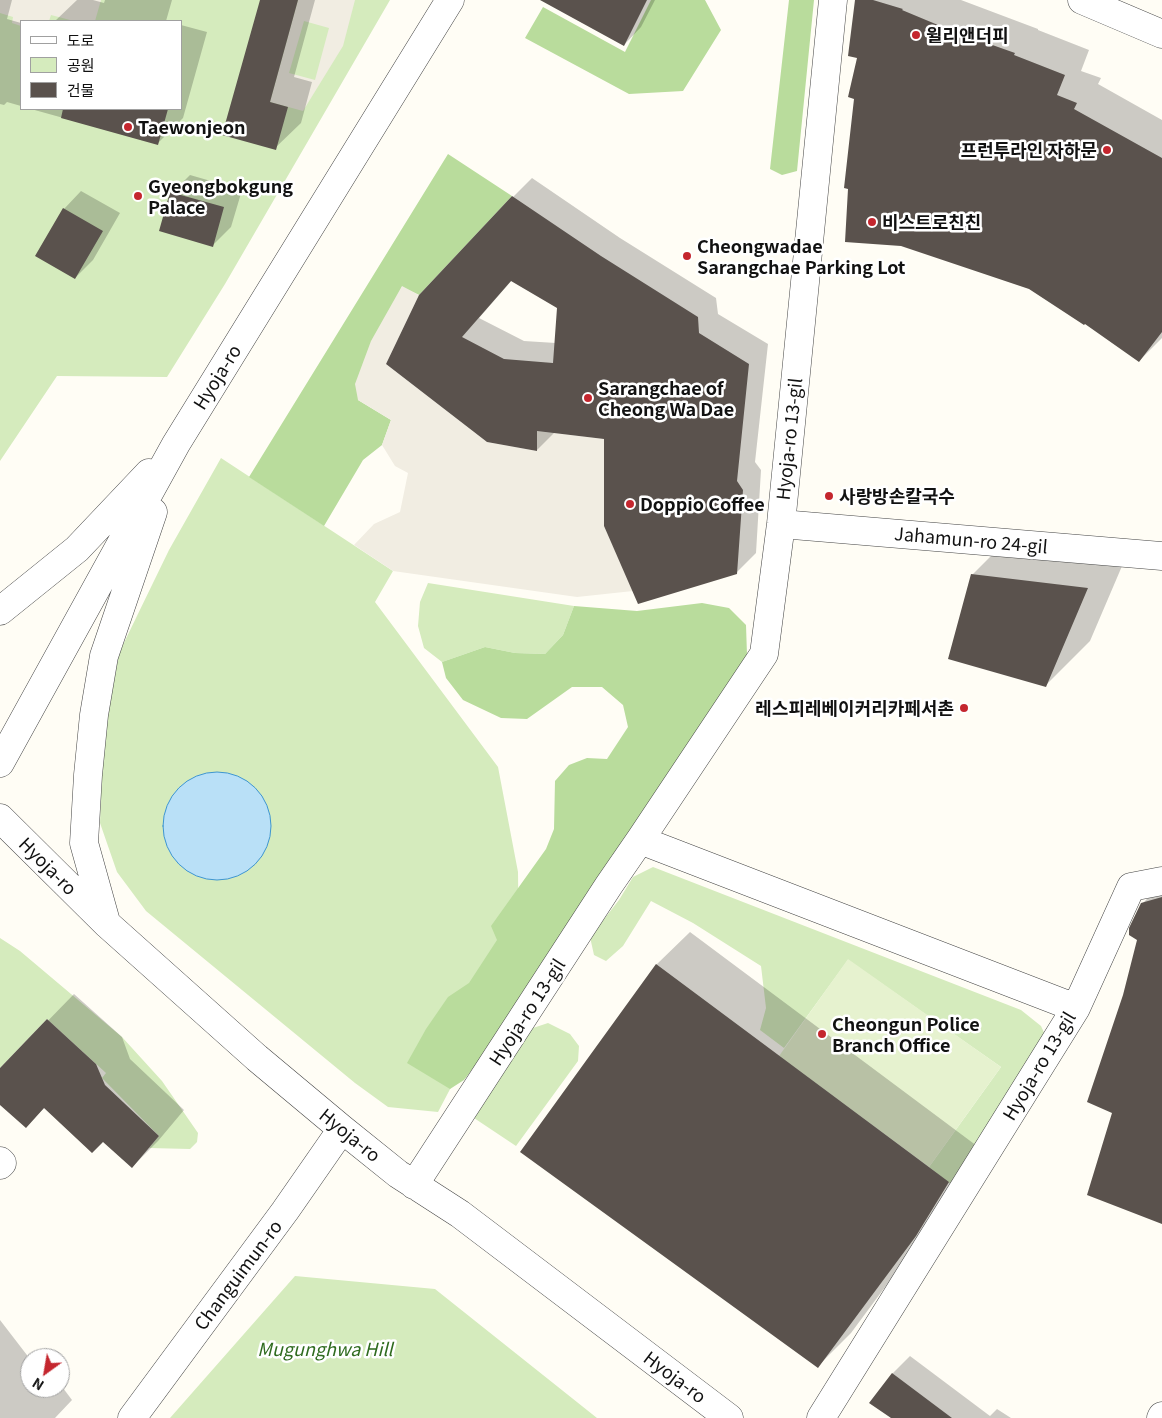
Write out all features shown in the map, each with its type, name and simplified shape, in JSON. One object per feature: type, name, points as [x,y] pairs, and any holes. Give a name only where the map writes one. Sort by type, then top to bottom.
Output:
[{"type":"street","name":"Hyoja-ro","points":[[0,763],[176,444],[450,0]]},
{"type":"street","name":"Hyoja-ro 13-gil","points":[[414,1185],[608,885],[764,654],[781,524],[833,0]]},
{"type":"street","points":[[1082,0],[1162,34]]},
{"type":"street","points":[[0,611],[77,549],[176,444]]},
{"type":"street","points":[[107,924],[84,843],[94,715],[104,656],[176,444]]},
{"type":"street","name":"Jahamun-ro 24-gil","points":[[781,524],[1162,556]]},
{"type":"street","name":"Hyoja-ro","points":[[0,818],[107,924],[257,1058],[342,1129],[414,1185],[460,1214],[729,1418]]},
{"type":"street","name":"Hyoja-ro 13-gil","points":[[640,840],[1076,1008],[821,1418]]},
{"type":"street","points":[[1076,1008],[1131,888],[1162,881]]},
{"type":"street","name":"Changuimun-ro","points":[[132,1418],[285,1211],[342,1129]]},
{"type":"street","points":[[0,1161],[2,1163],[0,1165]]},
{"type":"green space","name":"Gyeongbokgung Palace","points":[[0,0],[390,0],[225,284],[167,377],[57,376],[0,461]]},
{"type":"green space","points":[[651,0],[705,0],[721,30],[683,91],[629,94],[525,38],[543,7],[625,52]]},
{"type":"green space","points":[[789,0],[814,0],[797,171],[782,175],[770,169]]},
{"type":"green space","points":[[448,154],[512,196],[419,295],[402,287],[358,400],[391,420],[382,445],[363,460],[324,526],[249,477]]},
{"type":"green space","points":[[221,458],[393,571],[375,602],[498,767],[518,872],[519,958],[438,1112],[388,1107],[355,1083],[146,911],[117,872],[100,823],[103,742],[119,653],[169,550]]},
{"type":"green space","points":[[428,583],[574,606],[563,635],[545,654],[515,653],[485,647],[442,662],[424,648],[418,626],[420,602]]},
{"type":"green space","points":[[702,603],[729,608],[746,625],[747,655],[736,687],[474,1067],[464,1080],[450,1089],[407,1063],[426,1029],[448,997],[469,983],[497,940],[491,926],[546,849],[554,829],[555,781],[569,765],[587,758],[607,759],[628,727],[623,705],[602,687],[572,687],[527,719],[501,718],[463,700],[446,678],[442,662],[485,647],[515,653],[545,654],[563,635],[574,606],[637,611]]},
{"type":"green space","points":[[653,867],[1021,1010],[1041,1026],[1047,1039],[953,1186],[929,1167],[1001,1067],[848,960],[784,1048],[760,1030],[766,1008],[761,966],[693,923],[651,901],[623,946],[606,961],[594,955],[590,937],[619,900],[633,877]]},
{"type":"green space","points":[[0,938],[20,951],[122,1037],[162,1081],[198,1133],[197,1142],[190,1149],[149,1148],[159,1136],[102,1078],[106,1073],[47,1019],[0,1068]]},
{"type":"green space","points":[[848,959],[1001,1067],[929,1167],[779,1056]]},
{"type":"green space","points":[[548,1023],[570,1034],[579,1046],[578,1061],[516,1146],[474,1118],[533,1028]]},
{"type":"green space","name":"Mugunghwa Hill","points":[[295,1276],[435,1289],[597,1418],[170,1418]]},
{"type":"shaded area","points":[[0,0],[101,0],[95,20],[70,20],[51,15],[49,20],[20,20],[20,26],[12,23],[13,17],[0,13]]},
{"type":"shaded area","points":[[298,0],[355,0],[343,46],[303,111],[270,102]],"holes":[[[304,21],[329,28],[315,80],[289,73]]]},
{"type":"shaded area","points":[[402,286],[419,295],[386,364],[487,442],[537,451],[537,431],[604,439],[604,526],[633,591],[577,597],[393,571],[354,545],[374,524],[400,512],[408,473],[395,466],[382,445],[391,420],[358,400],[355,384],[371,341]]},
{"type":"water","points":[[217,772],[238,776],[255,788],[267,805],[271,826],[267,847],[255,864],[238,876],[217,880],[196,876],[179,864],[167,847],[163,826],[167,805],[179,788],[196,776]]},
{"type":"building","points":[[260,0],[298,0],[270,102],[288,107],[276,150],[222,135]]},
{"type":"building","points":[[540,0],[647,0],[624,46]]},
{"type":"building","points":[[855,0],[873,0],[903,9],[950,30],[1015,53],[1014,55],[1065,75],[1057,95],[1077,103],[1074,109],[1162,158],[1162,332],[1139,362],[1085,324],[1029,289],[901,246],[845,242],[848,189],[844,188],[854,99],[848,97],[857,58],[848,56]]},
{"type":"building","name":"Taewonjeon","points":[[63,110],[168,110],[158,145],[61,118]]},
{"type":"building","points":[[170,192],[224,207],[213,247],[159,231]]},
{"type":"building","name":"Sarangchae of Cheong Wa Dae","points":[[512,196],[601,256],[698,317],[699,333],[749,364],[737,481],[743,490],[737,574],[638,604],[604,526],[604,439],[537,431],[537,451],[487,442],[386,364],[419,295]],"holes":[[[511,281],[557,308],[553,363],[504,359],[462,337]]]},
{"type":"building","points":[[63,208],[103,231],[75,279],[35,256]]},
{"type":"building","points":[[971,574],[1088,588],[1046,687],[948,659]]},
{"type":"building","points":[[1162,897],[1162,1224],[1087,1195],[1112,1113],[1087,1102],[1123,995],[1137,940],[1129,935],[1129,928],[1141,903]]},
{"type":"building","points":[[656,964],[949,1182],[916,1236],[818,1368],[520,1152]]},
{"type":"building","points":[[47,1019],[96,1064],[105,1085],[159,1136],[132,1168],[103,1142],[92,1153],[44,1108],[26,1128],[0,1105],[0,1068]]},
{"type":"building","points":[[892,1373],[952,1418],[891,1418],[869,1403]]},
{"type":"place","name":"윌리앤더피","points":[[916,35]]},
{"type":"place","name":"Taewonjeon","points":[[128,127]]},
{"type":"place","name":"프런투라인 자하문","points":[[1107,150]]},
{"type":"place","name":"Gyeongbokgung Palace","points":[[138,196]]},
{"type":"place","name":"비스트로친친","points":[[872,222]]},
{"type":"place","name":"Cheongwadae Sarangchae Parking Lot","points":[[687,256]]},
{"type":"place","name":"Sarangchae of Cheong Wa Dae","points":[[588,398]]},
{"type":"place","name":"사랑방손칼국수","points":[[829,496]]},
{"type":"place","name":"Doppio Coffee","points":[[630,504]]},
{"type":"place","name":"레스피레베이커리카페서촌","points":[[964,708]]},
{"type":"place","name":"Cheongun Police Branch Office","points":[[822,1034]]}]
